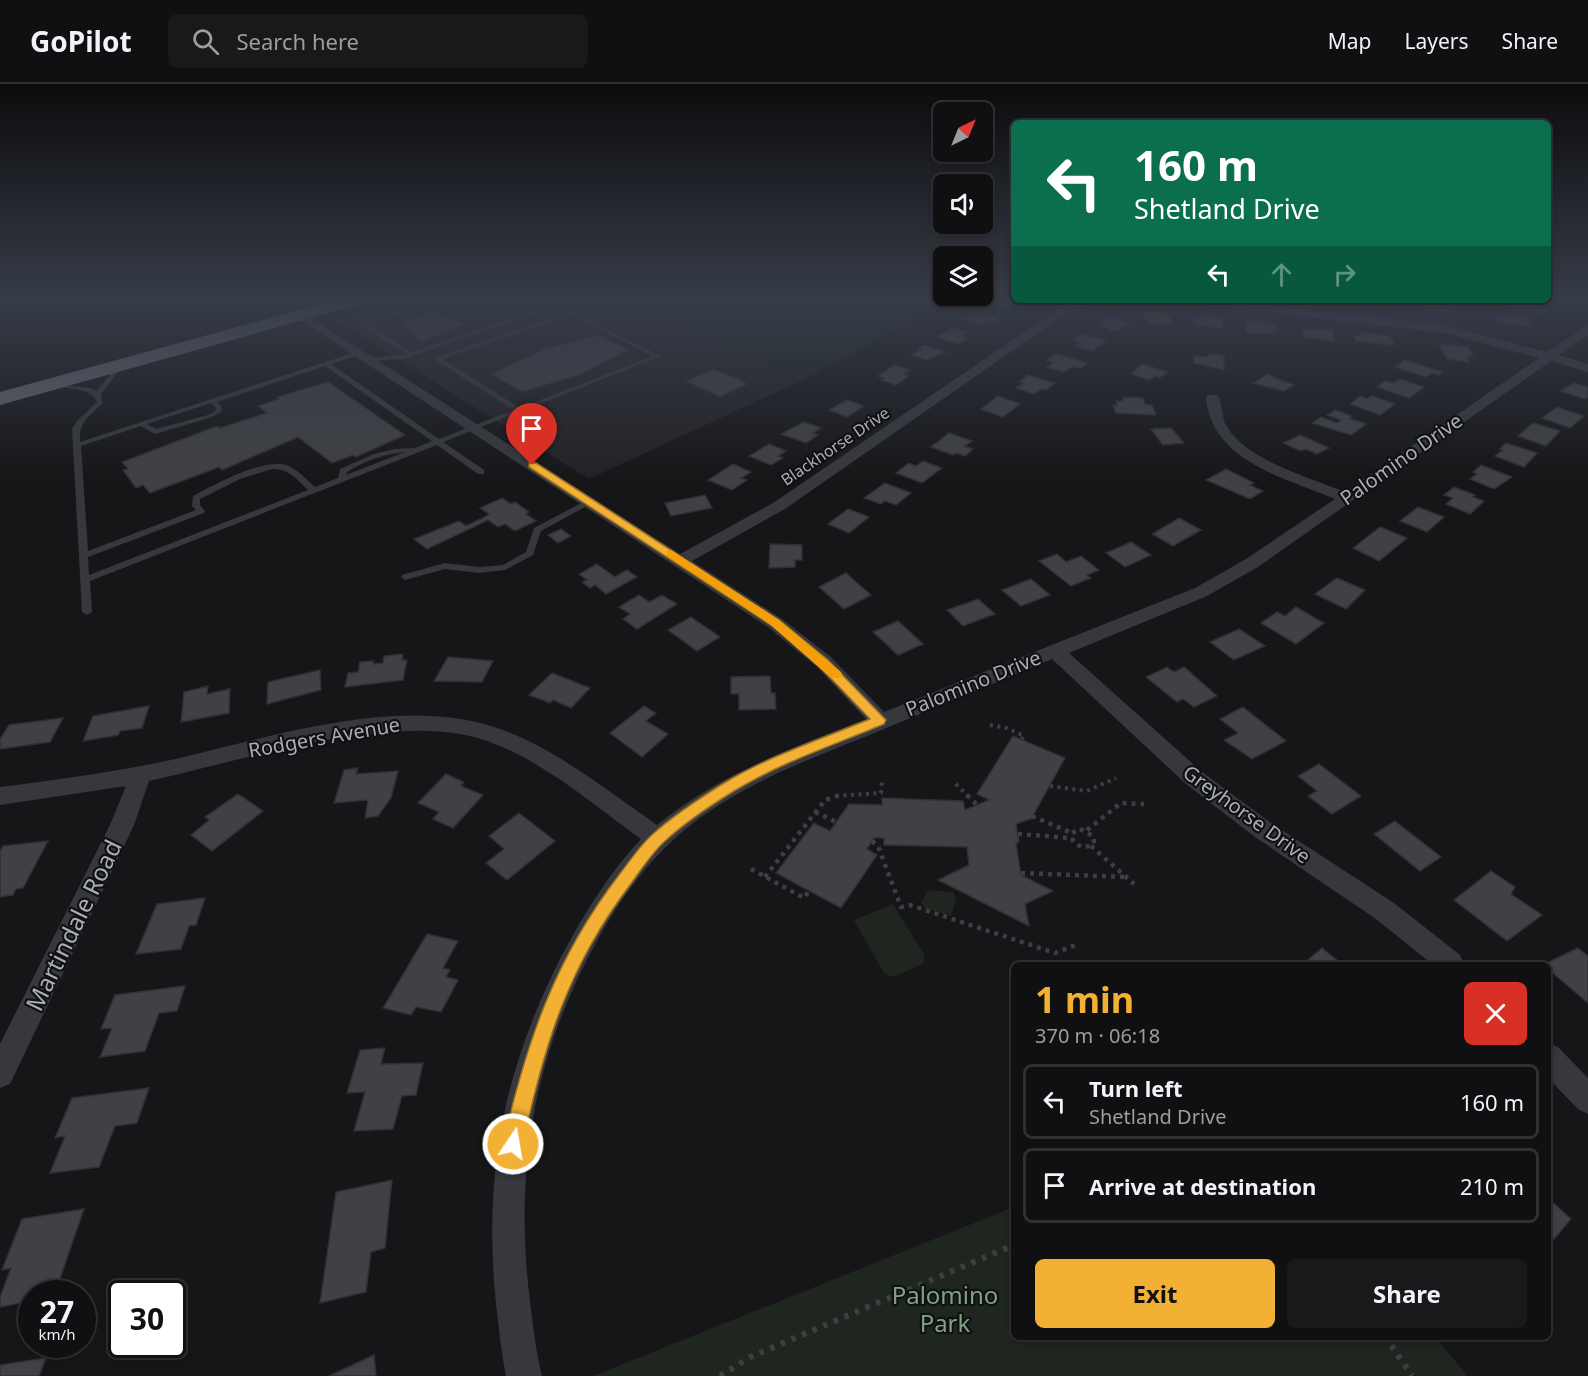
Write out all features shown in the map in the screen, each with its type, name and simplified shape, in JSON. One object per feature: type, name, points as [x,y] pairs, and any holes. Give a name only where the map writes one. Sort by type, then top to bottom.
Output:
[{"type":"highway","points":[[0,399],[146,360]]},
{"type":"street","points":[[370,360],[681,560],[800,641],[879,720]]},
{"type":"street","name":"Blackhorse Drive","points":[[681,560],[779,506],[991,360]]},
{"type":"street","name":"Palomino Drive","points":[[524,1376],[510,1278],[507,1209],[513,1144],[527,1080],[551,1007],[578,948],[611,897],[658,838],[704,804],[758,771],[879,720],[1201,592],[1252,563],[1542,360]]},
{"type":"street","points":[[1562,360],[1588,368]]},
{"type":"street","points":[[1214,398],[1215,413],[1222,429],[1240,448],[1262,462],[1347,498]]},
{"type":"street","name":"Greyhorse Drive","points":[[1055,651],[1194,778],[1263,830],[1385,911],[1449,962]]},
{"type":"street","name":"Rodgers Avenue","points":[[0,796],[45,791],[140,774],[265,746],[380,724],[411,722],[455,726],[506,740],[538,757],[658,838]]},
{"type":"street","name":"Martindale Road","points":[[0,1074],[122,825],[136,791],[140,774]]},
{"type":"street","points":[[1551,1060],[1588,1099]]},
{"type":"lane","points":[[77,445],[326,364],[347,360]]},
{"type":"lane","points":[[439,360],[519,410]]},
{"type":"lane","points":[[84,580],[647,360]]},
{"type":"lane","points":[[326,364],[481,472]]},
{"type":"lane","points":[[98,394],[119,368]]},
{"type":"lane","points":[[54,385],[91,390],[98,394],[101,402],[80,421],[76,429],[87,612]]},
{"type":"lane","points":[[142,424],[155,432],[210,416],[218,412],[219,408],[213,401]]},
{"type":"lane","points":[[83,556],[201,511],[196,506],[196,498],[210,489],[267,467],[280,466],[288,469],[314,491]]},
{"type":"lane","points":[[405,577],[445,567],[479,570],[505,567],[530,553],[537,531],[590,502]]},
{"type":"path","points":[[990,725],[1007,728],[1024,736],[1022,739]]},
{"type":"path","points":[[1050,786],[1087,790],[1116,778]]},
{"type":"path","points":[[765,877],[825,800],[841,794],[881,793],[882,780]]},
{"type":"path","points":[[956,784],[977,805]]},
{"type":"path","points":[[1087,830],[1121,802],[1144,804]]},
{"type":"path","points":[[815,812],[836,822]]},
{"type":"path","points":[[1032,816],[1071,836],[1081,847],[1091,846],[1134,884]]},
{"type":"path","points":[[1018,834],[1071,836],[1080,829],[1087,830],[1094,838],[1091,846]]},
{"type":"path","points":[[872,841],[878,846],[901,907],[910,906],[1055,953],[1076,945]]},
{"type":"path","points":[[751,869],[804,898],[809,891]]},
{"type":"path","points":[[1021,873],[1126,877]]},
{"type":"path","points":[[720,1376],[750,1357],[1011,1246]]},
{"type":"path","points":[[1388,1340],[1412,1376]]},
{"type":"shaded area","points":[[400,360],[767,360],[807,378],[589,479]]},
{"type":"green space","points":[[767,360],[839,360],[807,378]]},
{"type":"green space","points":[[928,890],[953,892],[956,898],[951,916],[925,908],[921,902]]},
{"type":"green space","points":[[893,904],[925,956],[923,964],[893,977],[884,973],[854,920]]},
{"type":"green space","name":"Palomino Park","points":[[1011,1208],[1011,1340],[1438,1340],[1467,1376],[593,1376]]},
{"type":"building","points":[[521,360],[609,360],[582,374],[522,392],[491,374]]},
{"type":"building","points":[[1048,360],[1078,360],[1087,363],[1081,368],[1073,366],[1064,372],[1047,367],[1054,362]]},
{"type":"building","points":[[1194,360],[1224,360],[1224,370],[1194,363]]},
{"type":"building","points":[[1405,360],[1443,372],[1439,375],[1431,373],[1426,377],[1395,367]]},
{"type":"building","points":[[1142,364],[1168,372],[1159,378],[1155,376],[1149,380],[1131,374]]},
{"type":"building","points":[[894,365],[910,370],[904,374],[909,376],[896,385],[881,380],[884,378],[878,376]]},
{"type":"building","points":[[714,369],[747,384],[720,397],[686,381]]},
{"type":"building","points":[[1268,374],[1294,385],[1284,391],[1253,383]]},
{"type":"building","points":[[1028,375],[1055,383],[1046,390],[1041,389],[1034,394],[1016,388],[1023,383],[1019,382]]},
{"type":"building","points":[[1400,379],[1424,387],[1409,398],[1377,387],[1385,381],[1393,383]]},
{"type":"building","points":[[328,382],[405,435],[356,457],[353,455],[332,463],[298,437],[222,470],[219,467],[150,493],[143,485],[136,488],[123,470],[128,469],[122,462],[217,426],[220,428],[267,413],[258,406],[279,399],[277,397]]},
{"type":"building","points":[[1574,383],[1588,387],[1588,397],[1585,399],[1561,391]]},
{"type":"building","points":[[998,396],[1020,404],[1003,417],[981,409]]},
{"type":"building","points":[[1360,396],[1367,399],[1372,396],[1395,404],[1380,415],[1350,404]]},
{"type":"building","points":[[1123,397],[1143,398],[1145,404],[1152,405],[1156,415],[1116,413],[1113,405],[1117,406],[1116,401],[1124,401]]},
{"type":"building","points":[[847,400],[864,406],[847,417],[829,410]]},
{"type":"building","points":[[1557,407],[1584,416],[1570,428],[1542,418]]},
{"type":"building","points":[[1335,410],[1366,424],[1351,435],[1312,423],[1321,417],[1337,423],[1341,420],[1327,415]]},
{"type":"building","points":[[804,422],[821,428],[813,433],[818,435],[806,443],[781,434]]},
{"type":"building","points":[[1533,423],[1560,431],[1546,446],[1518,436]]},
{"type":"building","points":[[1171,428],[1184,443],[1163,445],[1151,429]]},
{"type":"building","points":[[949,433],[972,441],[965,446],[973,449],[965,456],[957,453],[953,455],[931,447]]},
{"type":"building","points":[[1300,435],[1329,448],[1317,454],[1306,449],[1301,451],[1283,443]]},
{"type":"building","points":[[1506,443],[1537,453],[1524,467],[1495,456],[1503,450],[1500,449]]},
{"type":"building","points":[[769,444],[786,451],[778,456],[783,458],[771,465],[749,456]]},
{"type":"building","points":[[923,461],[942,468],[922,483],[896,473],[909,463],[916,466]]},
{"type":"building","points":[[733,464],[751,472],[741,478],[747,480],[732,490],[708,480]]},
{"type":"building","points":[[1481,465],[1512,477],[1494,489],[1470,479],[1477,474],[1473,472]]},
{"type":"building","points":[[1226,469],[1254,483],[1250,485],[1263,491],[1250,499],[1206,480]]},
{"type":"building","points":[[885,483],[911,493],[896,505],[885,501],[881,504],[864,498]]},
{"type":"building","points":[[1454,487],[1484,501],[1470,514],[1446,504],[1453,498],[1444,495]]},
{"type":"building","points":[[705,495],[712,508],[671,516],[665,503]]},
{"type":"building","points":[[502,498],[511,504],[515,502],[529,512],[526,514],[536,521],[515,531],[505,524],[498,527],[488,520],[427,549],[414,539],[459,521],[466,526],[489,514],[480,508]]},
{"type":"building","points":[[1418,507],[1444,517],[1427,532],[1400,521]]},
{"type":"building","points":[[848,509],[869,517],[849,533],[828,524]]},
{"type":"building","points":[[1179,518],[1201,530],[1173,546],[1152,534]]},
{"type":"building","points":[[1380,527],[1407,538],[1379,561],[1353,548]]},
{"type":"building","points":[[561,529],[571,536],[558,543],[548,535]]},
{"type":"building","points":[[1131,542],[1151,555],[1125,567],[1106,553]]},
{"type":"building","points":[[770,544],[802,545],[802,560],[795,560],[795,567],[769,568]]},
{"type":"building","points":[[1057,554],[1066,562],[1081,556],[1099,570],[1087,575],[1091,578],[1071,586],[1039,561]]},
{"type":"building","points":[[597,564],[615,577],[627,570],[637,577],[606,594],[595,585],[590,588],[582,582],[587,580],[579,574]]},
{"type":"building","points":[[846,573],[871,595],[844,609],[819,587]]},
{"type":"building","points":[[1337,578],[1365,590],[1346,609],[1315,594]]},
{"type":"building","points":[[1031,579],[1050,595],[1021,606],[1002,590]]},
{"type":"building","points":[[639,595],[649,602],[662,595],[677,604],[637,629],[623,619],[630,614],[619,607]]},
{"type":"building","points":[[978,599],[995,614],[963,626],[947,610]]},
{"type":"building","points":[[1296,607],[1324,623],[1296,644],[1261,623],[1277,612],[1285,616]]},
{"type":"building","points":[[691,617],[720,637],[697,651],[668,630]]},
{"type":"building","points":[[898,621],[923,644],[898,655],[873,632]]},
{"type":"building","points":[[1239,629],[1265,646],[1234,660],[1210,642]]},
{"type":"building","points":[[403,654],[402,660],[407,660],[403,680],[345,687],[348,673],[358,672],[360,662],[383,663],[384,656]]},
{"type":"building","points":[[448,657],[493,661],[482,682],[434,681]]},
{"type":"building","points":[[1167,667],[1174,672],[1184,667],[1217,696],[1194,707],[1183,699],[1177,702],[1146,677]]},
{"type":"building","points":[[320,670],[321,690],[267,704],[268,682]]},
{"type":"building","points":[[552,673],[590,688],[571,708],[553,700],[550,703],[529,695]]},
{"type":"building","points":[[770,676],[771,693],[775,693],[776,709],[739,710],[739,694],[731,694],[731,677]]},
{"type":"building","points":[[208,686],[207,694],[230,689],[229,713],[181,722],[184,692]]},
{"type":"building","points":[[149,706],[142,728],[120,731],[118,735],[83,741],[93,716]]},
{"type":"building","points":[[644,706],[656,713],[646,721],[668,734],[642,757],[610,733]]},
{"type":"building","points":[[1243,707],[1286,741],[1252,759],[1224,740],[1238,733],[1220,719]]},
{"type":"building","points":[[63,718],[50,742],[0,749],[0,739],[9,725]]},
{"type":"building","points":[[1013,736],[1065,758],[1031,819],[1016,824],[1019,842],[1016,843],[1021,875],[1053,891],[1025,904],[1029,926],[938,880],[969,865],[967,847],[884,845],[884,838],[874,838],[867,849],[877,855],[841,908],[776,873],[814,823],[830,831],[849,804],[882,805],[882,798],[963,801],[965,810],[989,800],[977,794]]},
{"type":"building","points":[[1319,764],[1361,796],[1332,814],[1308,796],[1317,791],[1298,776]]},
{"type":"building","points":[[358,768],[356,774],[398,771],[391,798],[378,816],[365,818],[368,800],[334,803],[344,770]]},
{"type":"building","points":[[446,774],[464,782],[461,786],[483,795],[453,828],[433,819],[439,812],[418,803]]},
{"type":"building","points":[[238,794],[263,811],[212,851],[191,835],[209,820],[205,817]]},
{"type":"building","points":[[519,813],[555,841],[507,880],[486,863],[504,849],[489,836]]},
{"type":"building","points":[[1395,821],[1441,857],[1420,871],[1374,834]]},
{"type":"building","points":[[48,841],[23,888],[16,889],[13,895],[0,897],[0,851],[3,846]]},
{"type":"building","points":[[1491,871],[1515,887],[1511,894],[1542,915],[1507,941],[1454,900]]},
{"type":"building","points":[[205,898],[196,925],[189,926],[181,949],[136,954],[157,904]]},
{"type":"building","points":[[427,934],[458,941],[443,968],[450,970],[446,977],[458,980],[441,1012],[416,1007],[411,1015],[383,1008]]},
{"type":"building","points":[[1322,948],[1340,962],[1305,962]]},
{"type":"building","points":[[1578,948],[1588,956],[1588,1003],[1551,972],[1551,962],[1549,962]]},
{"type":"building","points":[[185,986],[177,1011],[159,1013],[145,1051],[100,1057],[112,1028],[101,1029],[115,995]]},
{"type":"building","points":[[385,1048],[381,1064],[423,1063],[416,1095],[402,1096],[393,1129],[354,1131],[365,1092],[347,1093],[360,1050]]},
{"type":"building","points":[[149,1088],[137,1123],[115,1126],[99,1167],[50,1173],[65,1136],[55,1138],[72,1098]]},
{"type":"building","points":[[392,1180],[385,1248],[371,1252],[366,1292],[320,1303],[336,1192]]},
{"type":"building","points":[[1551,1201],[1571,1219],[1551,1242]]},
{"type":"building","points":[[84,1209],[59,1280],[18,1280],[18,1304],[0,1307],[0,1297],[11,1268],[2,1270],[22,1219]]},
{"type":"building","points":[[374,1355],[376,1376],[329,1376]]},
{"type":"building","points":[[46,1358],[39,1376],[0,1376],[0,1365]]},
{"type":"slow traffic","points":[[671,554],[800,641],[836,675]]},
{"type":"route","points":[[513,1144],[527,1080],[555,997],[578,948],[630,870],[658,838],[677,822],[728,788],[758,771],[879,720],[800,641],[729,591],[532,465]]}]
